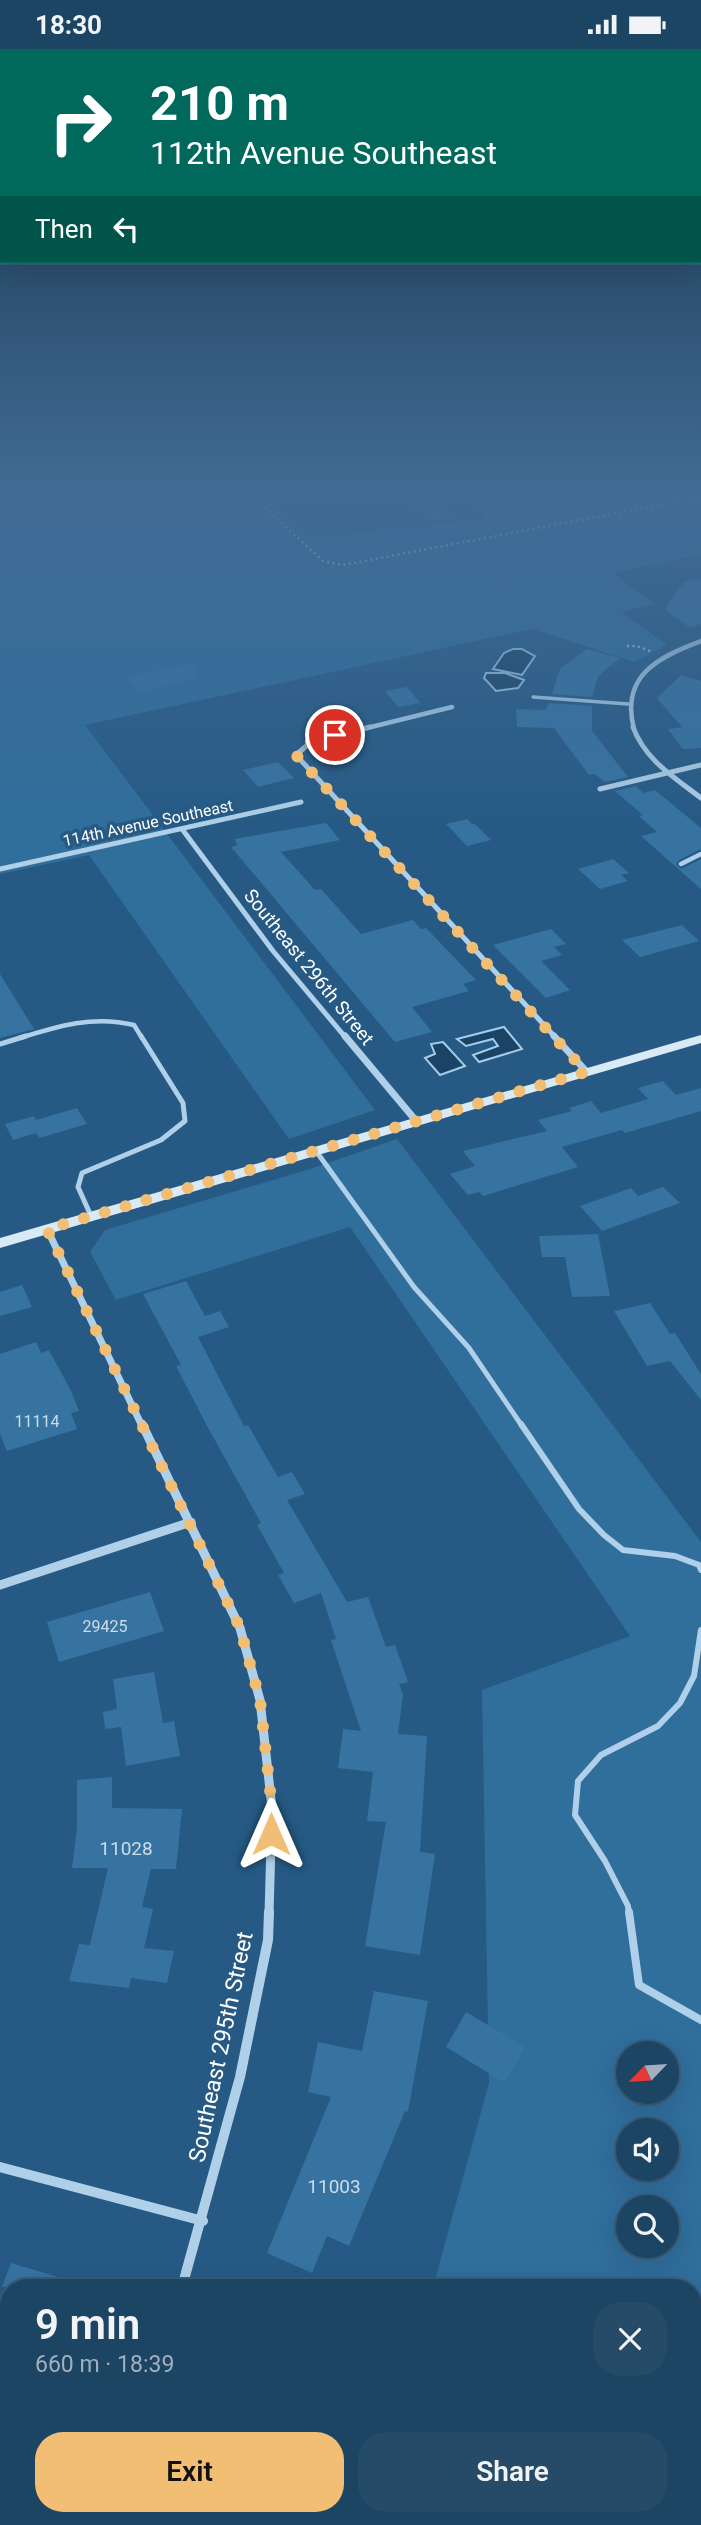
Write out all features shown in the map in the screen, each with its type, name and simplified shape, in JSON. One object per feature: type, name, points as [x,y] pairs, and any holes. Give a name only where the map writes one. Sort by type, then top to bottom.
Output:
[{"type":"street","points":[[701,641],[663,657],[637,679],[628,704],[634,730],[666,772],[701,798]]},
{"type":"street","points":[[452,707],[311,742],[296,755],[586,1072]]},
{"type":"street","points":[[600,789],[701,765]]},
{"type":"street","name":"114th Avenue Southeast","points":[[0,869],[300,802]]},
{"type":"street","name":"Southeast 296th Street","points":[[182,829],[273,951],[417,1122]]},
{"type":"street","points":[[0,1243],[701,1039]]},
{"type":"street","name":"Southeast 295th Street","points":[[47,1229],[240,1628],[260,1700],[272,1808],[268,1940],[240,2077],[203,2221],[185,2279]]},
{"type":"street","points":[[0,1585],[191,1522]]},
{"type":"street","points":[[0,2167],[203,2221]]},
{"type":"lane","points":[[533,697],[628,704]]},
{"type":"lane","points":[[681,865],[701,854]]},
{"type":"lane","points":[[0,1045],[72,1024],[120,1020],[134,1025],[183,1103],[185,1121],[171,1136],[154,1146],[96,1164],[82,1173],[78,1187],[91,1216]]},
{"type":"lane","points":[[316,1151],[414,1287],[469,1348],[587,1518],[623,1550],[675,1556],[699,1565],[701,1570]]},
{"type":"lane","points":[[701,1630],[694,1676],[680,1703],[658,1726],[601,1755],[578,1781],[575,1815],[605,1861],[628,1906],[639,1985],[701,2020]]},
{"type":"path","points":[[637,646],[644,643]]},
{"type":"path","points":[[627,646],[637,646],[663,657]]},
{"type":"shaded area","points":[[0,598],[645,598],[654,604],[621,612],[667,645],[635,662],[532,629],[85,725],[375,1110],[289,1139],[89,855],[0,874]]},
{"type":"shaded area","points":[[522,649],[535,656],[522,675],[493,669],[504,653]]},
{"type":"shaded area","points":[[486,673],[505,673],[524,680],[518,688],[496,691],[484,678]]},
{"type":"shaded area","points":[[504,1027],[522,1049],[479,1062],[473,1055],[498,1046],[493,1039],[466,1046],[457,1039]]},
{"type":"shaded area","points":[[443,1042],[465,1066],[440,1075],[425,1058],[435,1054],[431,1044]]},
{"type":"shaded area","points":[[397,1139],[701,1542],[701,2279],[435,2279],[489,2083],[482,1690],[630,1636],[350,1227],[116,1300],[90,1252],[105,1230],[310,1169]]},
{"type":"building","points":[[673,598],[701,598],[701,624],[689,627],[665,609]]},
{"type":"building","points":[[587,649],[620,658],[598,676],[592,697],[552,694],[560,669]]},
{"type":"building","points":[[196,662],[199,677],[140,692],[126,677]]},
{"type":"building","points":[[681,675],[701,681],[701,748],[683,749],[668,729],[682,727],[657,698]]},
{"type":"building","points":[[407,687],[420,703],[398,707],[385,691]]},
{"type":"building","points":[[549,703],[592,706],[592,731],[628,777],[605,782],[595,774],[589,775],[554,728],[517,727],[516,709],[546,710]]},
{"type":"building","points":[[278,762],[294,778],[258,787],[243,770]]},
{"type":"building","points":[[636,786],[643,793],[655,790],[701,828],[701,849],[676,864],[681,869],[701,859],[701,889],[641,836],[657,832],[639,816],[643,815],[615,791]]},
{"type":"building","points":[[467,819],[491,840],[467,846],[446,824]]},
{"type":"building","points":[[326,823],[340,840],[281,852],[315,890],[321,889],[361,934],[413,920],[421,929],[426,928],[476,980],[463,984],[469,991],[412,1007],[432,1032],[395,1042],[231,847],[238,845],[234,839]]},
{"type":"building","points":[[613,859],[629,873],[621,875],[628,881],[600,889],[578,869]]},
{"type":"building","points":[[682,925],[699,941],[640,957],[622,940]]},
{"type":"building","points":[[551,929],[566,944],[554,947],[562,955],[541,961],[570,990],[546,998],[493,945]]},
{"type":"building","points":[[0,974],[34,1029],[0,1038]]},
{"type":"building","points":[[663,1081],[676,1095],[701,1088],[701,1111],[625,1133],[622,1130],[562,1147],[578,1167],[483,1196],[479,1192],[468,1195],[450,1174],[475,1166],[463,1151],[547,1131],[538,1120],[572,1111],[569,1108],[591,1101],[601,1113],[648,1099],[638,1088]]},
{"type":"building","points":[[77,1108],[87,1124],[39,1138],[36,1133],[13,1140],[5,1124],[34,1116],[36,1120]]},
{"type":"building","points":[[663,1187],[680,1203],[602,1231],[580,1206],[631,1188],[638,1196]]},
{"type":"building","points":[[598,1234],[610,1296],[572,1297],[565,1257],[542,1257],[539,1236]]},
{"type":"building","points":[[186,1281],[205,1316],[220,1311],[229,1327],[198,1337],[244,1426],[248,1425],[278,1477],[292,1472],[305,1494],[287,1500],[347,1602],[368,1597],[386,1647],[395,1645],[408,1682],[399,1684],[403,1695],[398,1734],[427,1736],[420,1852],[435,1854],[420,1955],[365,1946],[386,1822],[367,1821],[373,1772],[338,1768],[343,1729],[361,1731],[331,1640],[336,1639],[321,1593],[294,1603],[278,1575],[284,1573],[257,1525],[261,1523],[176,1366],[181,1365],[143,1294]]},
{"type":"building","points":[[22,1285],[32,1307],[0,1316],[0,1292]]},
{"type":"building","points":[[650,1303],[670,1334],[675,1333],[701,1374],[701,1400],[670,1361],[647,1366],[614,1311]]},
{"type":"building","points":[[36,1342],[41,1353],[49,1350],[71,1391],[79,1411],[71,1413],[77,1429],[7,1451],[0,1434],[0,1354]]},
{"type":"building","points":[[150,1592],[164,1631],[59,1662],[47,1622]]},
{"type":"building","points":[[154,1672],[163,1723],[174,1721],[180,1756],[126,1766],[121,1727],[105,1729],[103,1712],[117,1709],[113,1679]]},
{"type":"building","points":[[112,1777],[112,1808],[182,1809],[176,1869],[151,1869],[142,1907],[153,1909],[144,1948],[174,1951],[167,1983],[131,1978],[129,1988],[69,1981],[79,1944],[90,1945],[108,1868],[72,1868],[77,1828],[77,1780]]},
{"type":"building","points":[[374,1991],[428,2001],[408,2112],[405,2111],[349,2246],[327,2236],[312,2273],[267,2253],[331,2097],[308,2092],[318,2042],[362,2051]]},
{"type":"building","points":[[466,2012],[525,2047],[505,2083],[446,2047]]},
{"type":"building","points":[[11,2263],[65,2279],[5,2279]]},
{"type":"route","points":[[271,1834],[272,1808],[260,1700],[240,1628],[47,1229],[586,1072],[296,755],[311,742],[335,735]]}]
